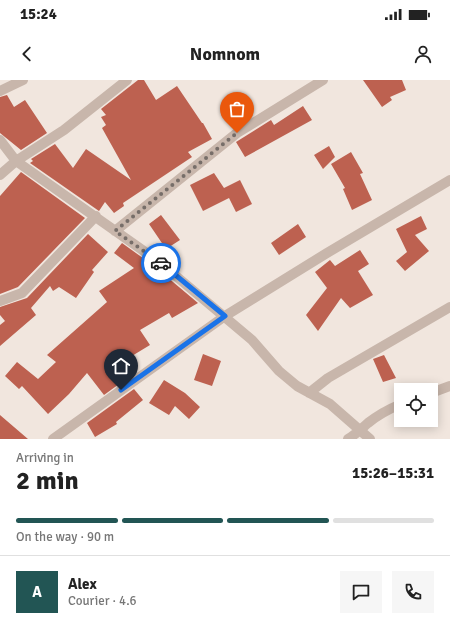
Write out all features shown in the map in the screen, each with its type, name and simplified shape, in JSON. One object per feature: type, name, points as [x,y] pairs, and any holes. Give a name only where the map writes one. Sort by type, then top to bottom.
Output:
[{"type":"street","points":[[0,91],[23,80]]},
{"type":"street","points":[[0,175],[16,161],[64,130],[127,80]]},
{"type":"street","points":[[115,231],[237,133],[323,80]]},
{"type":"street","points":[[0,140],[16,161],[158,261],[252,340],[279,371],[297,386],[330,404],[360,432],[370,439]]},
{"type":"street","points":[[54,439],[225,316],[450,180]]},
{"type":"street","points":[[0,301],[22,293],[96,216]]},
{"type":"street","points":[[310,393],[328,378],[450,306]]},
{"type":"street","points":[[438,390],[450,386]]},
{"type":"street","points":[[348,439],[360,432],[372,420],[394,407]]},
{"type":"building","points":[[138,80],[144,80],[156,100],[177,86],[203,123],[212,139],[188,152],[192,157],[123,203],[124,206],[114,213],[105,202],[99,211],[30,163],[33,161],[31,159],[55,144],[73,168],[86,149],[131,180],[102,128],[106,125],[101,117],[106,115],[101,109]]},
{"type":"building","points":[[363,80],[402,80],[406,90],[390,97],[392,100],[382,107]]},
{"type":"building","points":[[7,95],[14,107],[25,100],[47,133],[21,150],[0,133],[0,97]]},
{"type":"building","points":[[303,106],[312,120],[245,157],[236,142],[271,120],[274,125]]},
{"type":"building","points":[[329,146],[335,157],[323,169],[314,155]]},
{"type":"building","points":[[351,152],[363,173],[360,174],[372,200],[352,210],[343,189],[345,188],[331,164]]},
{"type":"building","points":[[21,172],[85,218],[18,287],[0,294],[0,196]]},
{"type":"building","points":[[214,173],[224,188],[240,180],[252,204],[236,212],[229,198],[203,211],[190,185]]},
{"type":"building","points":[[161,215],[180,240],[166,249],[149,224]]},
{"type":"building","points":[[421,216],[427,229],[415,235],[429,251],[405,271],[396,261],[407,252],[396,229]]},
{"type":"building","points":[[298,224],[306,237],[279,255],[271,243]]},
{"type":"building","points":[[88,234],[108,252],[92,270],[94,272],[76,298],[59,287],[53,291],[50,286],[31,308],[36,315],[0,346],[0,325],[5,321],[0,315],[0,307],[27,298]]},
{"type":"building","points":[[122,243],[154,266],[198,303],[172,318],[169,313],[140,330],[150,345],[122,362],[124,365],[118,369],[126,379],[104,395],[87,373],[69,394],[48,414],[22,386],[19,389],[5,376],[17,362],[38,379],[56,362],[47,355],[107,302],[99,291],[134,268],[114,253]]},
{"type":"building","points":[[360,250],[369,264],[358,271],[373,295],[350,308],[341,298],[318,331],[306,315],[327,288],[315,272],[330,260],[335,266]]},
{"type":"building","points":[[203,354],[221,361],[212,386],[194,380]]},
{"type":"building","points":[[384,355],[396,378],[383,382],[373,359]]},
{"type":"building","points":[[164,380],[185,393],[200,407],[189,419],[175,406],[169,415],[149,403]]},
{"type":"building","points":[[134,389],[143,400],[116,422],[117,424],[95,437],[87,423]]},
{"type":"building","points":[[0,415],[28,439],[0,439]]},
{"type":"way so far","points":[[161,263],[115,231],[237,133]]},
{"type":"route","points":[[121,390],[225,316],[161,263]]}]
